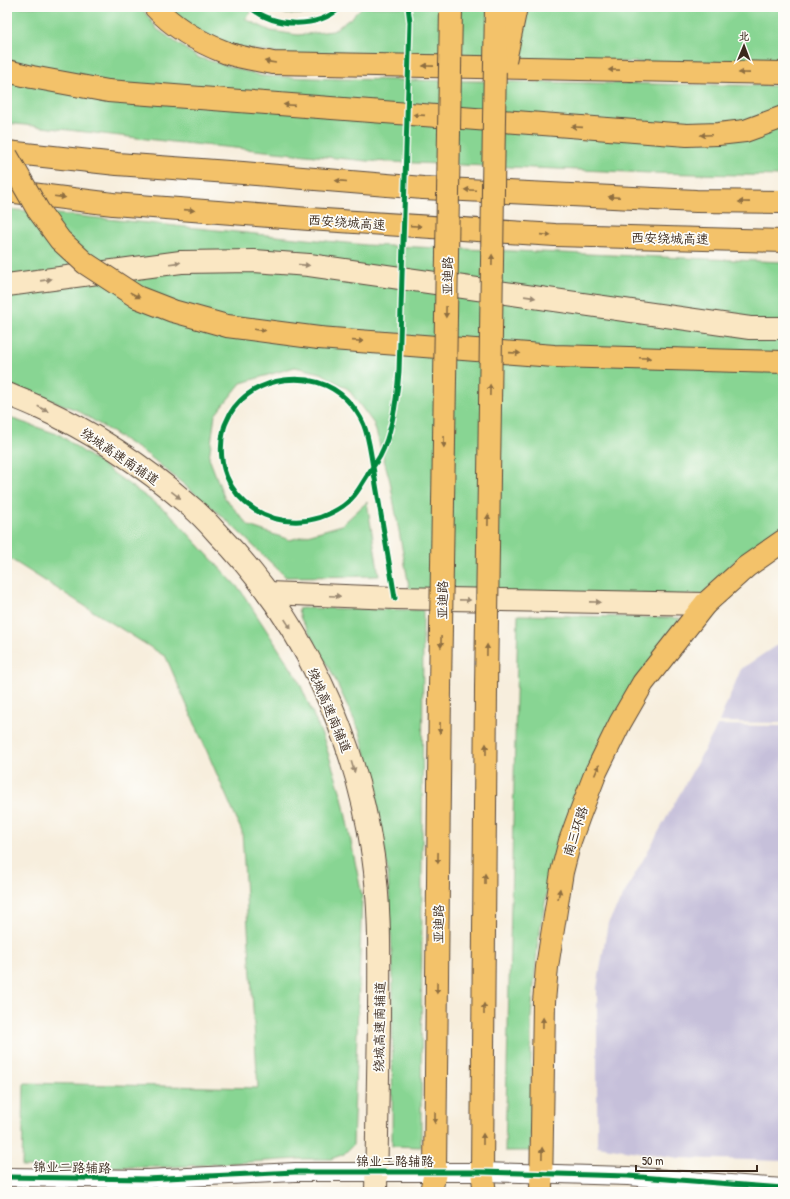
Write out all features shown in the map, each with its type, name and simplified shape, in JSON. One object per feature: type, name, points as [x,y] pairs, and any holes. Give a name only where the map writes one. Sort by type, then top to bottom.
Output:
[{"type":"highway","points":[[155,7],[165,18],[195,38],[228,54],[272,63],[783,73]]},
{"type":"highway","name":"亚迪路","points":[[433,1182],[451,7]]},
{"type":"highway","points":[[483,1182],[486,689],[496,7]]},
{"type":"highway","points":[[494,119],[516,7]]},
{"type":"highway","points":[[7,71],[108,91],[687,135],[745,131],[783,118]]},
{"type":"highway","points":[[7,152],[117,164],[423,188],[696,201],[783,202]]},
{"type":"highway","points":[[7,156],[38,210],[60,240],[84,263],[137,297],[173,311],[226,326],[319,338],[554,356],[783,362]]},
{"type":"highway","name":"西安绕城高速","points":[[7,191],[113,204],[309,219],[555,235],[783,241]]},
{"type":"highway","name":"南三环路","points":[[541,1183],[544,1002],[547,966],[562,872],[570,841],[596,772],[643,683],[705,604],[746,567],[783,541]]},
{"type":"main road","points":[[7,285],[181,262],[254,261],[309,265],[750,328],[783,328]]},
{"type":"main road","name":"绕城高速南辅道","points":[[7,394],[38,407],[93,436],[142,468],[192,507],[236,552],[268,593],[303,647],[327,697],[344,736],[356,775],[365,812],[373,856],[378,900],[380,942],[376,1182]]},
{"type":"main road","points":[[268,593],[403,599],[705,604]]},
{"type":"street","name":"锦业二路辅路","points":[[7,1177],[146,1179],[295,1172],[376,1182],[541,1183],[628,1176],[783,1188]]},
{"type":"shaded area","points":[[783,641],[783,723],[719,722],[741,669]]},
{"type":"shaded area","points":[[718,725],[783,726],[783,1161],[679,1158],[597,1146],[597,988],[608,923]]},
{"type":"green space","points":[[7,7],[141,7],[157,29],[197,57],[262,76],[339,79],[783,86],[783,176],[652,173],[368,161],[173,142],[7,123]]},
{"type":"green space","points":[[167,7],[256,7],[245,19],[271,31],[298,35],[333,31],[351,18],[362,7],[783,7],[783,65],[293,56],[232,46],[186,26]]},
{"type":"green space","points":[[268,7],[331,7],[309,14],[286,14]]},
{"type":"green space","points":[[7,209],[366,245],[783,262],[783,525],[732,564],[702,595],[410,592],[390,481],[374,424],[348,389],[321,373],[295,367],[241,383],[215,415],[209,458],[224,497],[249,526],[290,540],[342,525],[367,502],[379,576],[286,577],[221,515],[148,455],[77,410],[7,384]]},
{"type":"green space","points":[[7,417],[60,435],[169,513],[241,591],[298,679],[324,740],[342,797],[362,896],[353,1145],[344,1154],[331,1159],[298,1159],[170,1167],[22,1167],[24,1083],[258,1088],[242,832],[166,657],[7,557]]},
{"type":"green space","points":[[298,609],[423,610],[421,1147],[392,1146],[393,977],[388,872],[373,783],[360,732],[331,671],[301,619]]},
{"type":"green space","points":[[518,615],[680,618],[551,871],[538,941],[531,1017],[531,1151],[505,1151]]},
{"type":"cycle path","points":[[250,7],[271,19],[296,23],[320,19],[341,7]]},
{"type":"cycle path","points":[[395,598],[371,455],[368,439],[361,418],[346,399],[333,389],[318,382],[301,379],[285,380],[268,384],[253,391],[240,401],[230,414],[224,428],[221,454],[227,476],[238,495],[254,509],[274,518],[297,521],[320,517],[347,503],[354,496],[370,471],[372,468],[374,466],[384,446],[394,414],[399,371],[410,22],[408,7]]},
{"type":"cycle path","points":[[7,1177],[146,1179],[295,1172],[482,1172],[628,1176],[783,1188]]}]
